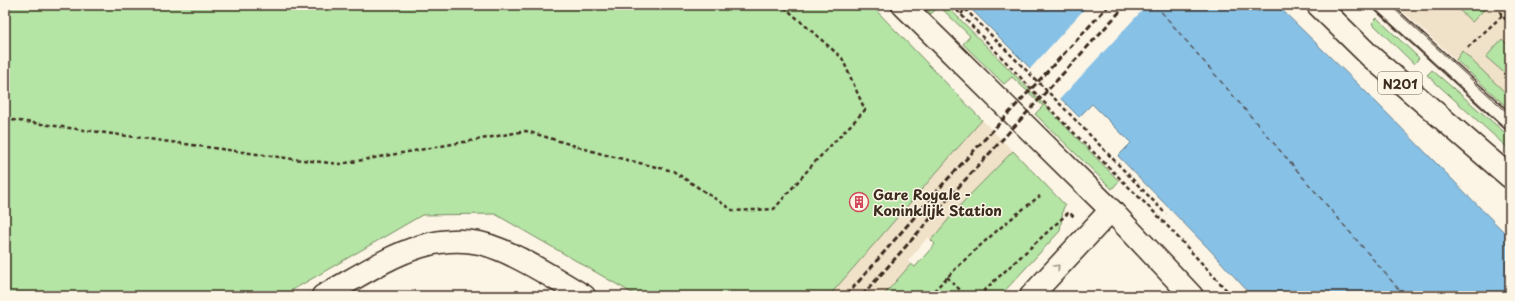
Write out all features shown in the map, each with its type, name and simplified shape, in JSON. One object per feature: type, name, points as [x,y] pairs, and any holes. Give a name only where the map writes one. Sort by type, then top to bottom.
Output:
[{"type":"main road","points":[[903,5],[1111,210],[1192,296]]},
{"type":"main road","name":"N201","points":[[1318,5],[1370,56],[1510,177]]},
{"type":"main road","points":[[1031,296],[1111,210]]},
{"type":"main road","points":[[323,296],[404,252],[433,242],[460,240],[480,243],[500,249],[584,296]]},
{"type":"lane","points":[[1381,5],[1510,123]]},
{"type":"path","points":[[5,119],[293,159],[340,164],[526,131],[602,154],[673,171],[734,211],[774,209],[814,163],[865,110],[842,58],[782,5]]},
{"type":"path","points":[[952,5],[1058,117],[1161,219],[1232,296]]},
{"type":"path","points":[[961,14],[969,5]]},
{"type":"path","points":[[1497,5],[1502,16],[1510,23]]},
{"type":"path","points":[[965,9],[1060,104],[1166,214]]},
{"type":"path","points":[[1468,47],[1502,16]]},
{"type":"path","points":[[929,296],[947,276],[984,242],[1018,212],[1040,196]]},
{"type":"path","points":[[978,296],[1069,212],[1074,217]]},
{"type":"path","points":[[947,276],[966,296]]},
{"type":"shaded area","points":[[1396,5],[1510,5],[1510,110],[1456,60]]},
{"type":"shaded area","points":[[982,120],[1013,151],[964,201],[931,240],[928,237],[908,261],[911,264],[883,296],[829,296]]},
{"type":"green space","points":[[5,5],[871,5],[982,120],[829,296],[637,296],[495,214],[422,215],[282,296],[13,296],[5,290]]},
{"type":"green space","points":[[922,5],[946,5],[1119,181],[1112,189],[1035,114],[1043,106],[1012,77],[1004,84],[963,44],[970,36],[939,6],[931,14]]},
{"type":"green space","points":[[1454,5],[1487,5],[1488,6],[1472,22]]},
{"type":"green space","points":[[1377,18],[1419,58],[1414,64],[1372,23]]},
{"type":"green space","points":[[1502,39],[1510,47],[1510,78],[1486,57]]},
{"type":"green space","points":[[1462,51],[1510,97],[1510,110],[1456,60]]},
{"type":"green space","points":[[1432,70],[1510,137],[1510,150],[1427,75]]},
{"type":"green space","points":[[1013,151],[1065,205],[1063,209],[1060,231],[1000,296],[883,296],[911,264],[915,267],[935,244],[931,240],[964,201]]},
{"type":"water","points":[[974,5],[1251,5],[1259,12],[1267,5],[1277,5],[1366,92],[1510,238],[1510,296],[1252,296],[1209,249],[1118,156],[1131,143],[1092,104],[1079,117],[970,8]]},
{"type":"pier","points":[[1088,5],[1147,5],[1059,100],[1029,70]]},
{"type":"ferry route","points":[[1155,5],[1404,296]]},
{"type":"ferry route","points":[[1156,5],[1405,296]]},
{"type":"tram line","points":[[1371,5],[1510,132]]},
{"type":"tram line","points":[[1390,5],[1510,115]]},
{"type":"railway","points":[[846,296],[944,183],[1109,5]]},
{"type":"railway","points":[[862,296],[954,192],[1126,5]]},
{"type":"place","name":"Gare Royale - Koninklijk Station","points":[[859,202]]}]
